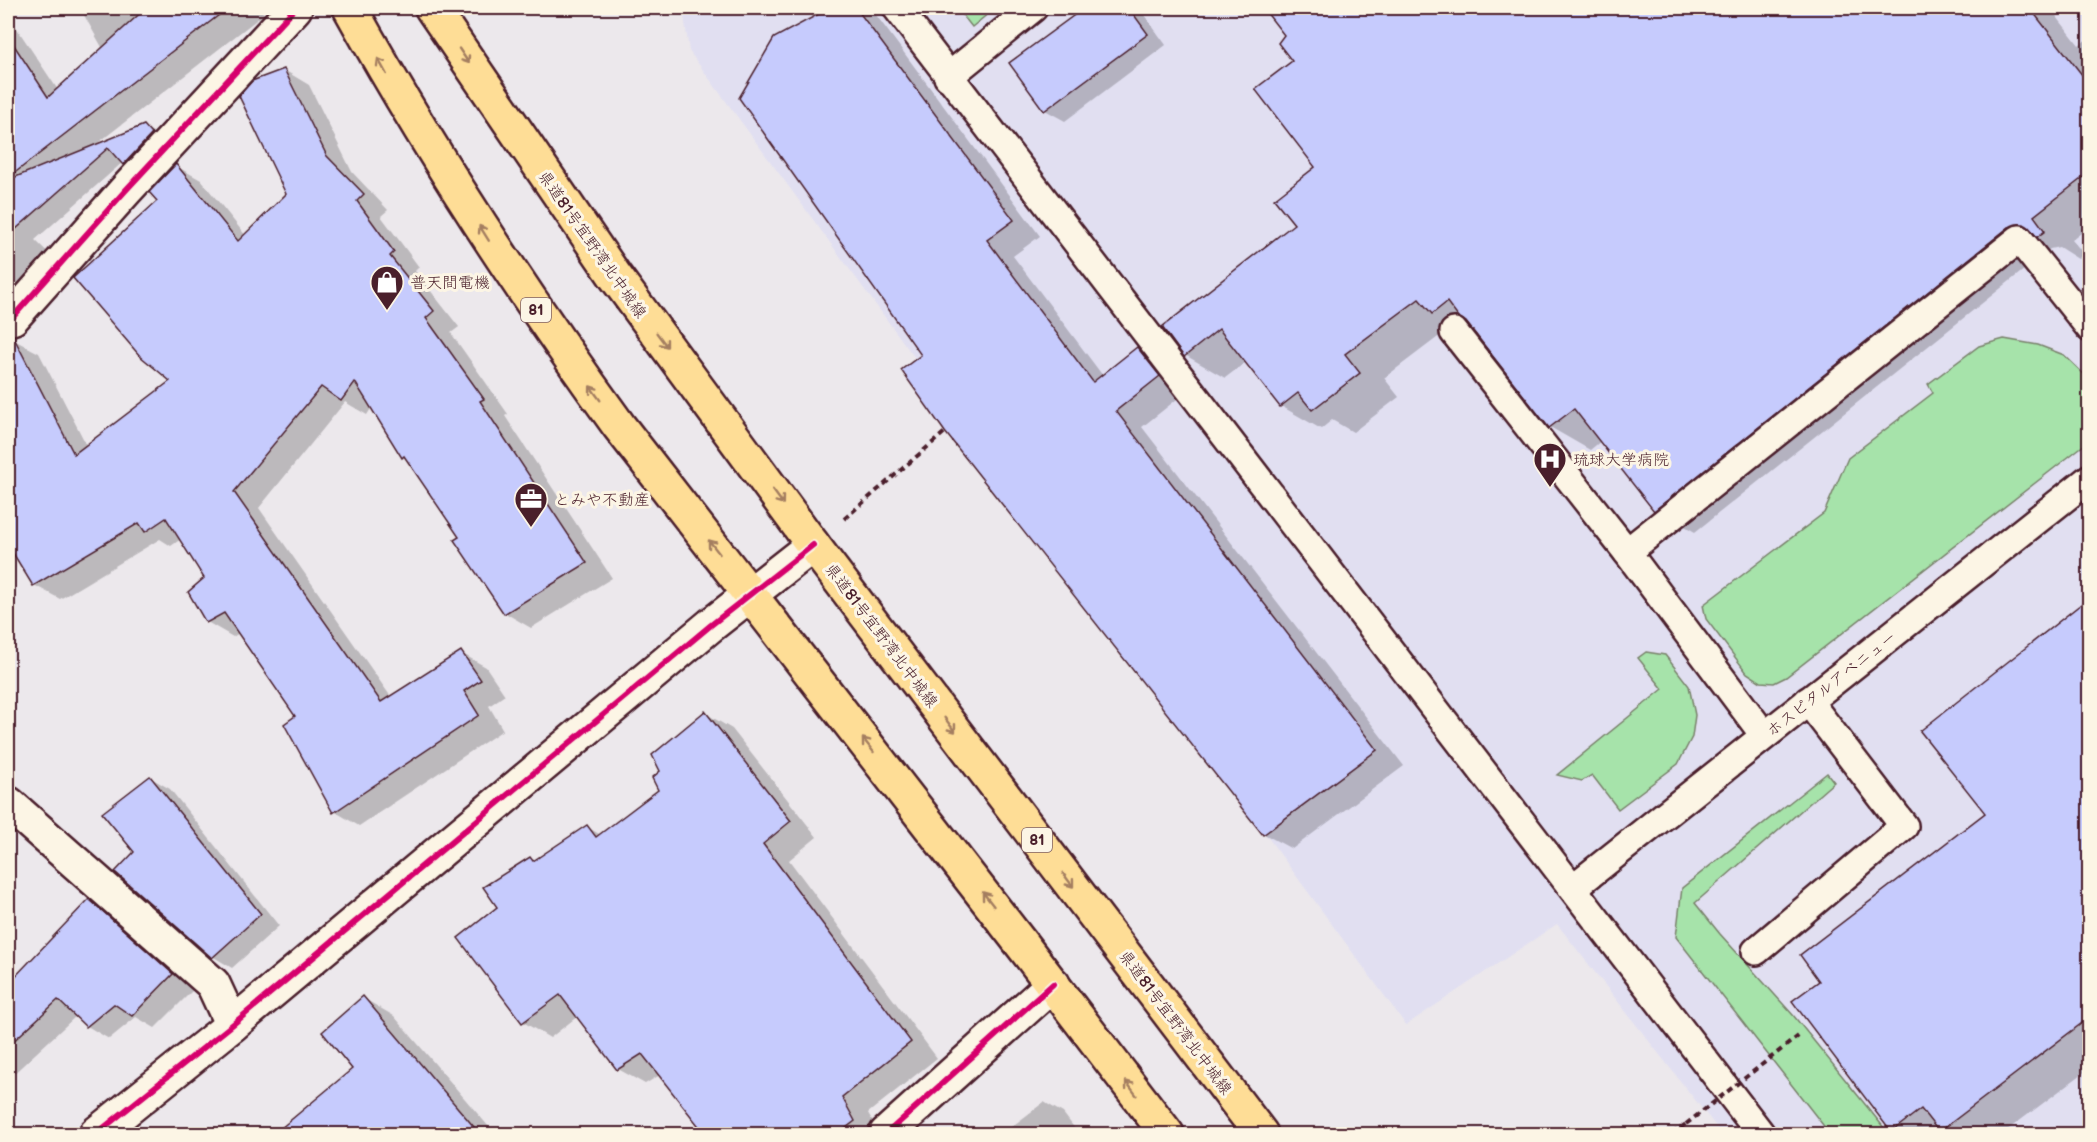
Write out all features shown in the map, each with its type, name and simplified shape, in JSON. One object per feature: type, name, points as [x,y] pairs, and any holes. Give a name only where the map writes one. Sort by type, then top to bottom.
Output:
[{"type":"main road","name":"81","points":[[350,8],[403,102],[513,276],[619,426],[1167,1134]]},
{"type":"main road","name":"県道81号宜野湾北中城線","points":[[432,8],[608,267],[813,545],[1261,1134]]},
{"type":"street","points":[[12,318],[124,191],[295,8]]},
{"type":"street","points":[[96,1134],[232,1025],[750,593],[813,545]]},
{"type":"street","points":[[9,804],[213,984],[232,1025]]},
{"type":"street","points":[[886,1134],[1053,984]]},
{"type":"lane","points":[[897,8],[1761,1134]]},
{"type":"lane","points":[[948,77],[1033,8]]},
{"type":"lane","points":[[1627,552],[2019,239],[2090,328]]},
{"type":"lane","points":[[1454,332],[1627,552],[1764,735]]},
{"type":"lane","name":"ホスピタルアベニュー","points":[[1573,888],[2090,478]]},
{"type":"lane","points":[[1756,951],[1904,826],[1808,701]]},
{"type":"path","points":[[813,545],[945,432]]},
{"type":"path","points":[[1672,1134],[1801,1034]]},
{"type":"shaded area","name":"琉球大学病院","points":[[683,8],[2089,8],[2089,1134],[1722,1134],[1557,924],[1406,1025],[689,51]]},
{"type":"green space","points":[[957,8],[995,8],[972,27]]},
{"type":"green space","points":[[2004,339],[2038,345],[2064,355],[2089,379],[2089,441],[1786,677],[1774,683],[1761,682],[1747,673],[1706,619],[1703,605],[1824,513],[1848,458],[1933,393],[1928,384],[1979,346]]},
{"type":"green space","points":[[1646,652],[1665,655],[1689,686],[1695,715],[1692,737],[1678,764],[1618,809],[1592,775],[1582,781],[1557,775],[1663,689],[1638,658]]},
{"type":"green space","points":[[1827,773],[1834,782],[1695,903],[1793,1015],[1889,1134],[1830,1134],[1676,937],[1682,888]]},
{"type":"building","points":[[146,8],[228,8],[8,178],[8,36],[48,97]]},
{"type":"building","points":[[830,8],[856,8],[1014,220],[987,240],[1093,382],[1137,347],[1160,376],[1116,411],[1377,750],[1263,835],[945,432],[901,370],[921,355],[739,98],[774,38]]},
{"type":"building","points":[[1084,8],[1129,8],[1148,34],[1044,111],[1009,63]]},
{"type":"building","points":[[1263,8],[2030,8],[2090,85],[2090,172],[2034,216],[2045,231],[2037,237],[2024,224],[2009,227],[1654,511],[1574,409],[1549,428],[1466,322],[1458,317],[1447,302],[1432,314],[1419,299],[1345,354],[1360,373],[1312,410],[1298,393],[1280,407],[1219,329],[1184,357],[1162,327],[1294,224],[1274,199],[1315,167],[1255,89],[1292,61],[1278,43],[1284,35]]},
{"type":"building","points":[[284,69],[327,156],[364,194],[357,201],[394,252],[390,256],[434,311],[426,318],[484,399],[480,401],[587,563],[504,614],[454,540],[459,537],[404,456],[402,458],[355,382],[341,401],[321,387],[234,492],[381,702],[461,651],[481,680],[464,691],[479,715],[333,813],[284,724],[295,716],[224,613],[206,623],[188,592],[204,578],[166,518],[145,532],[139,523],[33,586],[8,545],[8,336],[13,336],[74,454],[170,381],[140,356],[73,278],[157,201],[149,192],[176,164],[238,241],[286,194],[239,96],[252,81]]},
{"type":"building","points":[[144,125],[152,134],[123,165],[108,148],[8,236],[8,180]]},
{"type":"building","points":[[2090,597],[2090,1017],[1939,1132],[1921,1109],[1891,1132],[1792,1001],[1819,981],[1800,955],[1985,813],[1920,731]]},
{"type":"building","points":[[705,711],[791,821],[763,844],[911,1042],[842,1097],[855,1121],[838,1134],[705,1134],[642,1054],[617,1070],[560,995],[522,1023],[458,938],[497,907],[483,887],[530,857],[533,861],[587,825],[596,837],[658,790],[652,778],[660,771],[652,755]]},
{"type":"building","points":[[150,776],[261,914],[212,958],[115,872],[134,852],[102,813]]},
{"type":"building","points":[[89,899],[173,974],[132,1016],[114,1004],[86,1027],[58,1000],[8,1046],[8,984]]},
{"type":"building","points":[[363,996],[480,1134],[274,1134],[352,1069],[322,1032]]},
{"type":"cycle path","points":[[12,318],[125,191],[295,8]]},
{"type":"cycle path","points":[[96,1134],[232,1025],[711,625],[813,545]]},
{"type":"cycle path","points":[[886,1134],[1053,984]]},
{"type":"place","name":"普天間電機","points":[[387,311]]},
{"type":"place","name":"琉球大学病院","points":[[1550,488]]},
{"type":"place","name":"とみや不動産","points":[[531,528]]}]
